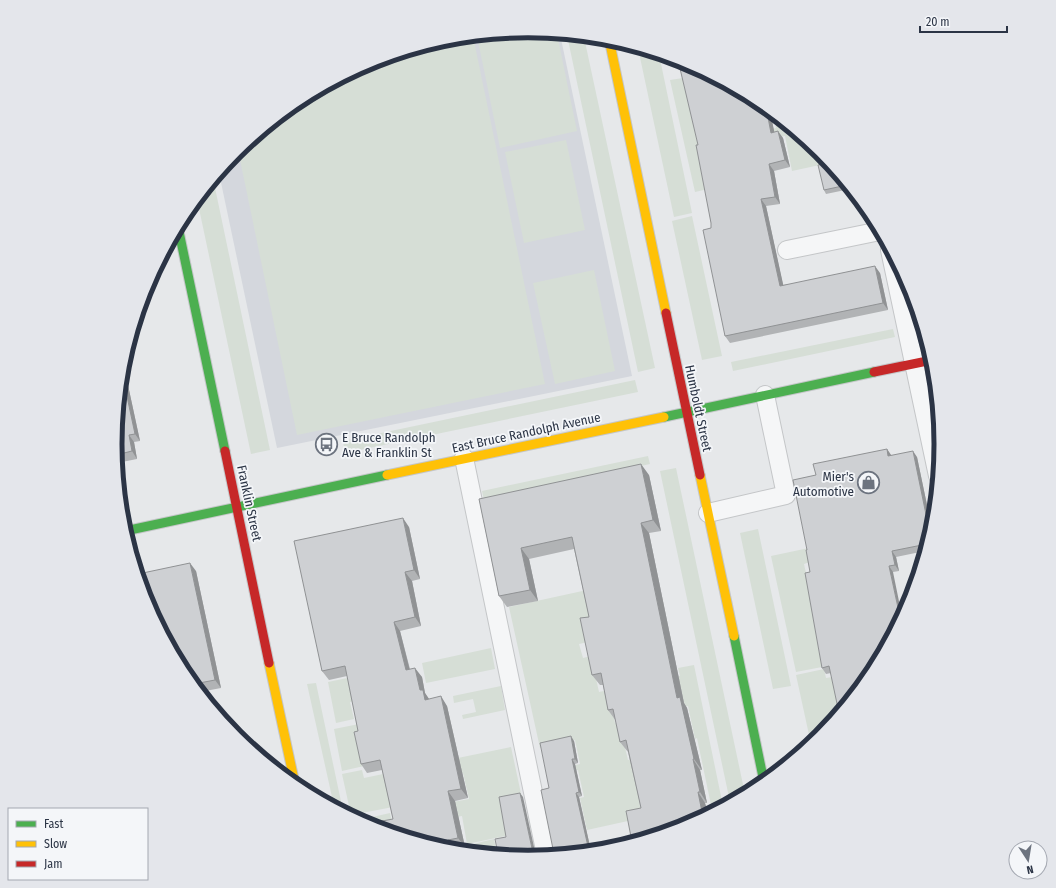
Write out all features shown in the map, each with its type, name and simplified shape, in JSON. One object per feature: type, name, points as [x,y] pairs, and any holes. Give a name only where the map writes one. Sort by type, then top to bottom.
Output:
[{"type":"street","name":"Humboldt Street","points":[[611,47],[763,775]]},
{"type":"street","name":"Franklin Street","points":[[180,235],[293,775]]},
{"type":"street","name":"East Bruce Randolph Avenue","points":[[132,530],[925,362]]},
{"type":"lane","points":[[787,250],[875,232]]},
{"type":"lane","points":[[894,268],[934,455]]},
{"type":"lane","points":[[708,513],[786,495],[765,395]]},
{"type":"lane","points":[[464,458],[545,849]]},
{"type":"shaded area","points":[[528,38],[561,39],[632,376],[277,448],[220,179],[260,139],[302,106],[348,80],[373,69],[423,52],[475,41]]},
{"type":"shaded area","points":[[528,38],[558,39],[577,131],[500,148],[478,41]]},
{"type":"shaded area","points":[[568,40],[585,42],[655,368],[638,372]]},
{"type":"shaded area","points":[[474,41],[545,384],[297,435],[240,158],[260,139],[302,106],[348,80],[397,60],[423,52]]},
{"type":"shaded area","points":[[639,54],[660,61],[692,213],[674,217]]},
{"type":"shaded area","points":[[683,78],[708,189],[695,192],[670,80]]},
{"type":"shaded area","points":[[775,122],[796,139],[822,164],[792,171],[785,136],[773,139],[771,129],[776,128]]},
{"type":"shaded area","points":[[566,140],[585,230],[524,243],[505,152]]},
{"type":"shaded area","points":[[215,186],[270,450],[251,454],[199,207]]},
{"type":"shaded area","points":[[692,216],[722,356],[702,360],[672,221]]},
{"type":"shaded area","points":[[594,270],[615,371],[555,384],[533,283]]},
{"type":"shaded area","points":[[893,329],[895,337],[733,371],[731,362]]},
{"type":"shaded area","points":[[635,380],[638,392],[345,453],[343,441]]},
{"type":"shaded area","points":[[648,456],[650,464],[484,500],[482,491]]},
{"type":"shaded area","points":[[676,468],[744,788],[729,797],[660,471]]},
{"type":"shaded area","points":[[758,529],[791,686],[773,689],[740,533]]},
{"type":"shaded area","points":[[823,545],[810,562],[804,564],[814,609],[818,647],[822,667],[796,672],[771,556]]},
{"type":"shaded area","points":[[587,590],[591,594],[588,642],[579,644],[583,658],[591,656],[599,692],[608,690],[615,723],[619,722],[628,760],[633,759],[646,817],[587,830],[580,798],[584,797],[578,770],[550,776],[549,771],[580,764],[575,740],[540,748],[509,607]]},
{"type":"shaded area","points":[[491,648],[495,669],[426,683],[422,663]]},
{"type":"shaded area","points":[[694,665],[722,801],[708,808],[708,806],[711,805],[697,738],[695,739],[688,706],[680,708],[674,677],[680,676],[678,668]]},
{"type":"shaded area","points":[[395,668],[397,692],[350,702],[354,719],[336,723],[328,682]]},
{"type":"shaded area","points":[[824,669],[826,678],[838,676],[840,704],[809,736],[796,675]]},
{"type":"shaded area","points":[[316,683],[342,805],[333,800],[307,684]]},
{"type":"shaded area","points":[[501,686],[505,710],[463,719],[462,715],[476,712],[473,699],[454,703],[453,696]]},
{"type":"shaded area","points":[[359,724],[364,766],[342,771],[334,729]]},
{"type":"shaded area","points":[[511,747],[529,831],[467,844],[462,816],[456,817],[453,802],[469,799],[463,773],[437,778],[390,772]]},
{"type":"shaded area","points":[[362,770],[364,778],[388,773],[393,807],[360,813],[350,809],[342,774]]},
{"type":"shaded area","points":[[390,813],[393,826],[373,819],[370,818]]},
{"type":"shaded area","points":[[494,839],[496,849],[475,847],[469,845]]},
{"type":"building","points":[[680,68],[708,80],[754,106],[768,117],[771,133],[778,131],[785,160],[769,164],[775,197],[761,199],[780,286],[875,266],[883,303],[725,336],[703,230],[711,228],[711,223],[696,145],[698,145]]},
{"type":"building","points":[[822,164],[841,186],[824,190],[818,165]]},
{"type":"building","points":[[125,389],[135,434],[129,435],[132,451],[122,453]]},
{"type":"building","points":[[887,449],[888,456],[913,451],[927,519],[921,545],[892,551],[895,565],[889,566],[898,609],[880,647],[866,670],[838,706],[829,666],[822,668],[805,573],[810,572],[807,550],[793,480],[816,475],[813,464]]},
{"type":"building","points":[[641,464],[653,520],[641,523],[677,698],[680,697],[694,759],[702,811],[659,828],[631,836],[626,811],[641,808],[626,740],[620,742],[613,709],[608,710],[601,673],[592,675],[580,618],[589,617],[572,537],[521,548],[530,590],[499,596],[479,499]]},
{"type":"building","points":[[403,518],[414,570],[405,572],[415,617],[394,622],[406,670],[415,668],[420,690],[423,690],[425,700],[441,696],[461,789],[448,791],[458,838],[448,840],[448,842],[423,836],[382,822],[382,821],[393,819],[380,760],[361,764],[354,732],[358,731],[345,666],[322,671],[294,541]]},
{"type":"building","points":[[190,563],[215,680],[200,683],[190,670],[164,624],[143,573]]},
{"type":"building","points":[[571,736],[575,759],[572,759],[579,792],[576,793],[588,846],[553,849],[541,790],[549,788],[540,743]]},
{"type":"building","points":[[520,793],[532,850],[497,849],[495,839],[506,837],[499,797]]},
{"type":"traffic: fast","points":[[180,235],[225,451]]},
{"type":"traffic: fast","points":[[664,417],[874,372]]},
{"type":"traffic: fast","points":[[132,530],[387,475]]},
{"type":"traffic: fast","points":[[734,636],[763,775]]},
{"type":"traffic: slow","points":[[611,47],[666,313]]},
{"type":"traffic: slow","points":[[387,475],[664,417]]},
{"type":"traffic: slow","points":[[700,475],[734,636]]},
{"type":"traffic: slow","points":[[269,663],[293,775]]},
{"type":"traffic: jam","points":[[666,313],[700,475]]},
{"type":"traffic: jam","points":[[874,372],[925,361]]},
{"type":"traffic: jam","points":[[225,451],[269,663]]},
{"type":"place","name":"E Bruce Randolph Ave & Franklin St","points":[[326,444]]},
{"type":"place","name":"Mier's Automotive","points":[[869,483]]}]
